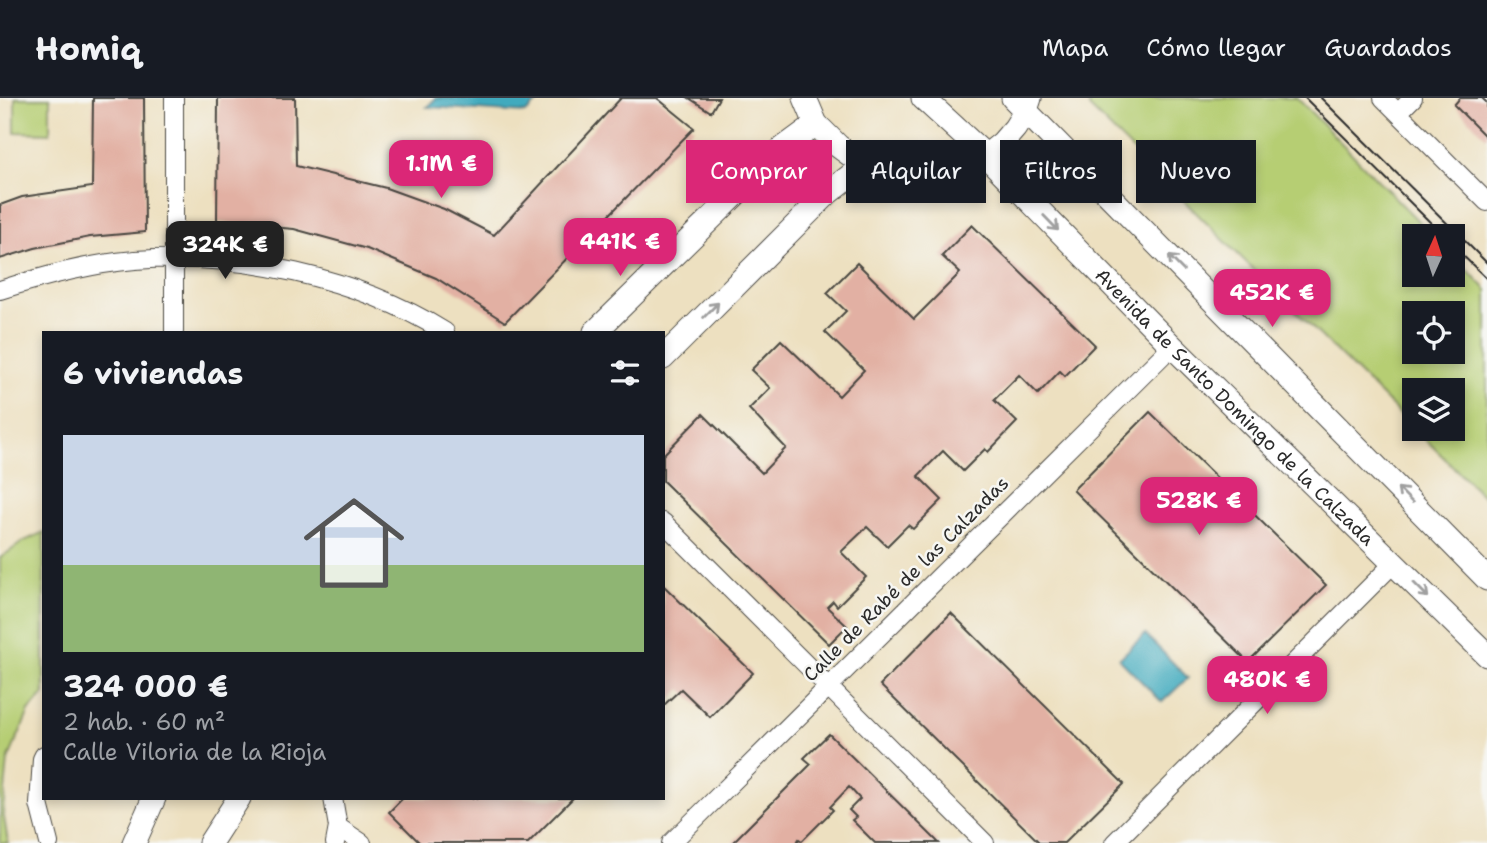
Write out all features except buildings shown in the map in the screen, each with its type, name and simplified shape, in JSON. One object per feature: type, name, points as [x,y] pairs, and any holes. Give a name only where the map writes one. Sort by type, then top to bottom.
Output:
[{"type":"street","points":[[174,98],[174,331]]},
{"type":"street","points":[[805,98],[816,124],[846,152]]},
{"type":"street","name":"Avenida de Santo Domingo de la Calzada","points":[[923,98],[969,140]]},
{"type":"street","points":[[1383,98],[1487,202]]},
{"type":"street","points":[[1398,113],[1413,98]]},
{"type":"street","points":[[986,156],[1016,128],[1023,102]]},
{"type":"street","points":[[1023,102],[1487,579]]},
{"type":"street","points":[[596,331],[782,149],[816,124]]},
{"type":"street","name":"Avenida de Santo Domingo de la Calzada","points":[[986,156],[1172,346],[1487,655]]},
{"type":"street","points":[[665,356],[828,193],[846,179]]},
{"type":"street","points":[[0,289],[58,272],[133,260],[219,261],[284,270],[361,291],[443,331]]},
{"type":"street","name":"Calle de Rabé de las Calzadas","points":[[671,843],[1172,346]]},
{"type":"street","points":[[665,524],[985,843]]},
{"type":"street","points":[[1114,843],[1394,563]]},
{"type":"street","points":[[42,759],[39,804],[50,843]]},
{"type":"street","points":[[134,843],[153,800]]},
{"type":"street","points":[[210,843],[238,800]]},
{"type":"street","points":[[332,800],[337,835],[362,843]]},
{"type":"green space","points":[[15,98],[50,98],[50,133],[15,132]]},
{"type":"green space","points":[[1090,98],[1297,98],[1421,224],[1402,224],[1402,287],[1465,287],[1465,267],[1487,290],[1487,500],[1427,441],[1465,441],[1465,378],[1402,378],[1402,416],[1186,203],[1256,203],[1256,140],[1136,140],[1136,153],[1089,107]]},
{"type":"green space","points":[[42,533],[42,696],[29,711],[8,760],[3,811],[8,843],[0,843],[0,558],[24,541]]},
{"type":"water","points":[[436,98],[542,98],[526,113],[427,107]]},
{"type":"water","points":[[1145,634],[1188,678],[1162,702],[1119,659]]},
{"type":"tram line","points":[[1305,98],[1432,224]]},
{"type":"tram line","points":[[1321,98],[1487,263]]},
{"type":"tram line","points":[[1465,258],[1487,279]]}]
